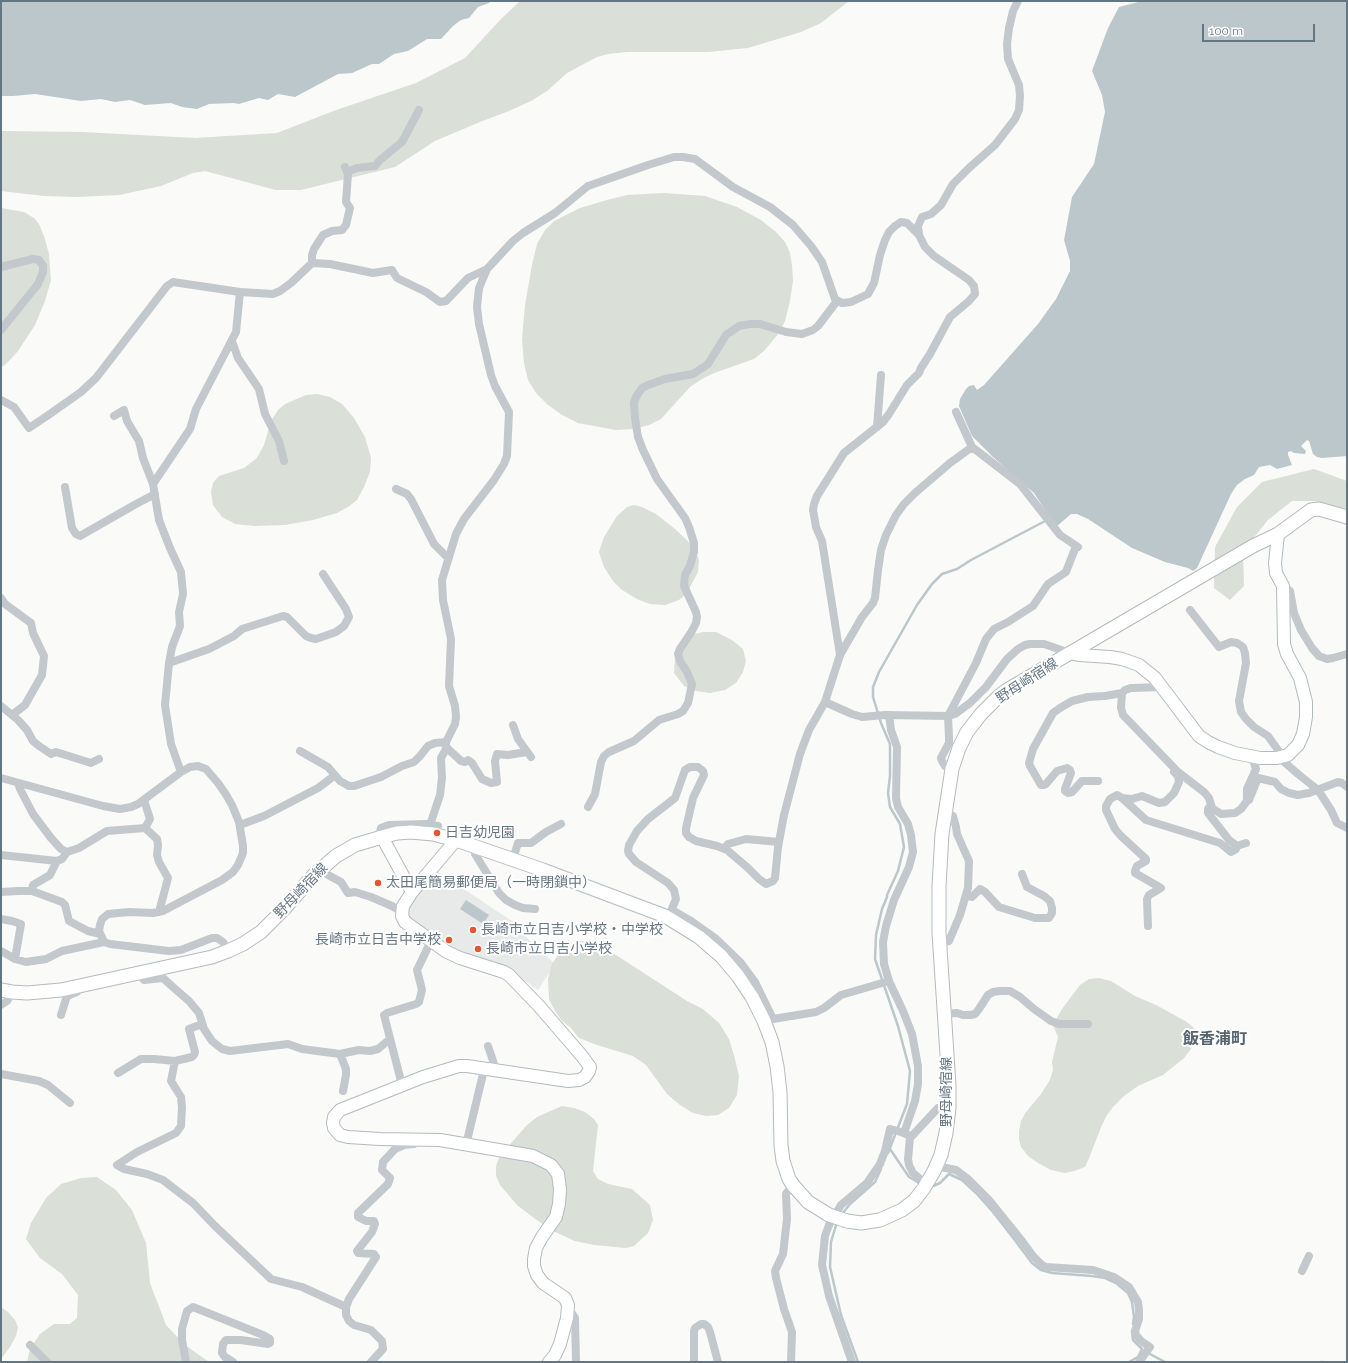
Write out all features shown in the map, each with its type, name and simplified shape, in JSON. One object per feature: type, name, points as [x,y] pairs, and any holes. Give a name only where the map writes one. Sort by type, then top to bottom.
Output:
[{"type":"main road","name":"野母崎宿線","points":[[7,991],[27,993],[55,990],[140,973],[228,952],[244,944],[261,932],[284,909],[313,876],[336,856],[355,845],[397,833],[411,832],[433,834],[456,840],[670,914],[699,937],[720,956],[742,982],[752,997],[764,1021],[772,1042],[780,1092],[781,1145],[783,1161],[793,1185],[808,1202],[829,1215],[847,1221],[861,1223],[880,1220],[902,1210],[914,1201],[924,1182],[936,1166],[946,1133],[949,1108],[949,1085],[940,943],[939,886],[942,834],[952,769],[959,748],[967,732],[981,714],[998,697],[1020,682],[1253,546],[1278,534],[1311,510],[1319,509],[1347,517]]},
{"type":"street","points":[[918,235],[918,226],[922,217],[931,214],[941,205],[953,184],[995,145],[1015,119],[1019,110],[1019,85],[1008,59],[1006,44],[1008,28],[1013,11],[1018,1]]},
{"type":"street","points":[[1,400],[14,407],[29,428],[47,416],[81,392],[96,378],[167,286],[172,282],[240,292],[273,294],[292,283],[312,263],[314,249],[322,235],[332,231],[342,230],[346,225],[350,208],[346,202],[346,169],[375,166],[402,142],[418,110]]},
{"type":"street","points":[[412,892],[380,832],[381,828],[389,825],[434,826],[442,778],[441,758],[455,724],[456,717],[455,706],[449,686],[451,639],[443,600],[442,580],[456,534],[464,519],[494,480],[507,456],[510,412],[495,386],[491,375],[479,324],[477,307],[479,288],[487,269],[513,241],[555,213],[588,186],[674,157],[683,157],[695,160],[733,187],[770,207],[792,225],[811,246],[822,262],[837,301],[842,303],[851,302],[868,294],[874,283],[884,240],[889,232],[901,222],[908,223],[918,235],[924,247],[934,256],[957,271],[974,286],[975,294],[950,317],[919,373],[907,385],[889,414],[877,427],[844,453],[817,496],[813,510],[816,527],[822,541],[840,655]]},
{"type":"street","points":[[1,267],[33,259],[39,260],[44,266],[38,284],[1,330]]},
{"type":"street","points":[[312,263],[330,264],[373,273],[392,270],[397,278],[426,292],[440,302],[446,301],[468,278],[487,269]]},
{"type":"street","points":[[153,484],[190,429],[196,409],[232,341],[236,332],[240,292]]},
{"type":"street","points":[[588,806],[595,794],[601,762],[604,756],[609,752],[634,741],[659,720],[683,711],[688,703],[692,684],[688,672],[680,661],[678,654],[692,631],[697,617],[696,612],[684,590],[685,575],[690,566],[694,552],[694,543],[685,518],[657,479],[643,450],[638,437],[635,418],[634,403],[636,397],[642,388],[648,385],[665,379],[693,374],[708,364],[726,335],[739,326],[760,324],[786,332],[802,334],[813,330],[818,326],[837,301]]},
{"type":"street","points":[[232,341],[238,358],[259,388],[265,414],[279,441],[284,461]]},
{"type":"street","points":[[877,427],[881,375]]},
{"type":"street","points":[[114,416],[124,410],[127,421],[139,441],[143,458],[153,484],[159,520],[181,572],[183,594],[179,612],[180,626],[172,647],[165,705],[171,744],[181,772]]},
{"type":"street","points":[[952,769],[942,763],[942,758],[947,748],[949,738],[948,716],[976,663],[986,639],[994,629],[1033,606],[1048,584],[1066,572],[1077,546],[1060,535],[1020,484],[972,447],[956,412]]},
{"type":"street","points":[[889,981],[842,995],[816,1012],[773,1019],[755,982],[741,963],[715,938],[691,921],[670,914],[676,896],[672,887],[633,860],[628,850],[629,845],[642,825],[675,798],[684,773],[690,767],[698,766],[704,774],[692,798],[686,833],[692,840],[724,849],[748,868],[758,879],[766,884],[770,883],[775,878],[779,842],[791,783],[800,754],[809,730],[825,702],[840,655],[862,617],[873,603],[875,598],[881,550],[896,515],[915,493],[958,456],[972,447]]},
{"type":"street","points":[[66,487],[72,528],[76,534],[80,536],[155,494]]},
{"type":"street","points":[[396,489],[407,494],[411,499],[434,544],[448,558]]},
{"type":"street","points":[[1278,534],[1275,563],[1276,573],[1282,586],[1284,644],[1287,654],[1300,678],[1306,702],[1306,717],[1302,737],[1295,749],[1288,755],[1282,757]]},
{"type":"street","points":[[169,663],[209,649],[234,636],[242,629],[283,616],[288,617],[306,636],[310,638],[316,639],[336,632],[344,626],[349,617],[346,609],[323,574]]},
{"type":"street","points":[[1282,586],[1290,591],[1294,613],[1301,630],[1312,648],[1319,656],[1327,659],[1347,654]]},
{"type":"street","points":[[1,598],[5,604],[31,623],[33,633],[44,656],[42,675],[25,705],[12,715]]},
{"type":"street","points":[[1190,610],[1219,647],[1231,642],[1237,643],[1243,647],[1246,663],[1239,701],[1241,712],[1246,720],[1268,736],[1282,757],[1283,761],[1318,790],[1331,810],[1337,823],[1347,828]]},
{"type":"street","name":"野母崎宿線","points":[[825,702],[862,717],[887,715],[948,716],[956,714],[986,687],[1007,659],[1018,649],[1030,644],[1044,644],[1079,655],[1110,657],[1133,662],[1147,670],[1162,687],[1199,736],[1218,747],[1252,757],[1282,757]]},
{"type":"street","points":[[1098,780],[1082,781],[1072,792],[1068,793],[1065,789],[1071,773],[1067,768],[1057,771],[1046,784],[1041,785],[1029,763],[1033,749],[1053,713],[1072,701],[1088,697],[1122,693],[1131,688],[1162,687]]},
{"type":"street","points":[[1122,693],[1121,708],[1123,715],[1178,772],[1204,792],[1209,798],[1212,808],[1221,814],[1235,813],[1241,809],[1249,800],[1258,778],[1275,782],[1281,789],[1289,794],[1298,795],[1309,793],[1338,782],[1342,783],[1347,788]]},
{"type":"street","points":[[1,707],[12,715],[27,730],[39,746],[51,754],[56,752],[91,763],[98,759]]},
{"type":"street","points":[[887,715],[897,747],[896,798],[898,807],[908,824],[911,835],[912,852],[909,867],[894,900],[883,942],[884,964],[889,981],[904,1011],[912,1034],[918,1066],[918,1084],[906,1134]]},
{"type":"street","points":[[300,751],[331,769],[334,776],[340,781],[349,786],[354,786],[381,778],[402,766],[414,762],[428,746],[435,743],[446,745],[461,761],[465,762],[468,760],[472,762],[482,779],[497,782],[495,761],[497,754],[529,754],[518,739],[513,725]]},
{"type":"street","points":[[1122,798],[1136,799],[1142,796],[1154,802],[1162,803],[1169,799],[1174,793],[1180,779],[1158,756],[1156,750]]},
{"type":"street","points":[[1247,801],[1247,789],[1256,769],[1252,757]]},
{"type":"street","points":[[1,778],[114,809],[131,807],[144,800],[181,772],[194,766],[198,766],[206,769],[225,793],[232,805],[240,825],[243,840],[243,853],[233,872],[222,880],[159,912],[108,914],[102,919],[100,925],[102,938]]},
{"type":"street","points":[[240,825],[264,816],[318,788],[334,776]]},
{"type":"street","points":[[18,783],[33,814],[51,838],[61,849],[67,852]]},
{"type":"street","points":[[1148,926],[1147,899],[1149,895],[1160,888],[1135,873],[1136,868],[1146,861],[1146,859],[1115,829],[1106,810],[1108,803],[1113,796],[1117,795],[1122,798],[1146,820],[1220,843],[1231,852],[1236,849],[1237,846],[1246,843]]},
{"type":"street","points":[[144,800],[150,819],[144,828]]},
{"type":"street","points":[[1211,805],[1207,811],[1210,817],[1229,840],[1237,846]]},
{"type":"street","points":[[940,943],[949,941],[968,888],[969,861],[957,834],[953,816],[945,813]]},
{"type":"street","points":[[513,859],[518,843],[531,843],[546,832],[561,824]]},
{"type":"street","points":[[1,855],[57,861],[62,859],[67,852],[79,848],[107,831],[144,828],[157,839],[159,862],[168,878],[159,912]]},
{"type":"street","points":[[724,849],[728,844],[746,839],[779,842]]},
{"type":"street","points":[[456,840],[412,892],[402,912],[405,922],[447,952],[460,958],[504,972],[509,976],[543,1011],[582,1056],[590,1068],[589,1071],[585,1077],[580,1080],[568,1081],[459,1066],[423,1077],[340,1110],[334,1117],[333,1123],[334,1128],[340,1134],[348,1137],[440,1140],[533,1156],[551,1165],[558,1174],[560,1189],[556,1218],[539,1242],[534,1259],[537,1276],[543,1283],[565,1298],[568,1305],[568,1310],[560,1344],[555,1355],[549,1362]]},
{"type":"street","points":[[477,846],[475,854],[499,893],[515,906],[535,909]]},
{"type":"street","points":[[32,891],[32,888],[37,882],[50,875],[57,861]]},
{"type":"street","points":[[322,868],[328,875],[341,882],[348,892],[355,892],[371,897],[402,912]]},
{"type":"street","points":[[966,895],[972,897],[980,889],[998,907],[1035,918],[1048,918],[1052,913],[1050,901],[1044,896],[1027,888],[1022,874]]},
{"type":"street","points":[[1,892],[18,890],[32,891],[62,902],[65,905],[69,920],[110,944],[169,951],[181,950],[209,938],[217,938],[223,942],[228,952]]},
{"type":"street","points":[[1,919],[12,920],[21,924],[16,959]]},
{"type":"street","points":[[1,951],[16,959],[26,962],[41,960],[62,951],[102,938]]},
{"type":"street","points":[[402,1085],[384,1016],[387,1013],[419,1002],[422,990],[417,970],[431,941]]},
{"type":"street","points":[[140,973],[144,980],[163,978],[189,1001],[199,1013],[204,1029],[212,1041],[222,1049],[230,1051],[288,1044],[302,1049],[340,1054],[359,1050],[370,1051],[378,1049],[390,1039]]},
{"type":"street","points":[[61,1015],[66,998],[77,992],[79,985]]},
{"type":"street","points":[[1,1005],[7,1001],[7,991]]},
{"type":"street","points":[[944,1014],[975,1014],[988,995],[993,992],[1010,991],[1051,1021],[1059,1024],[1088,1024]]},
{"type":"street","points":[[118,1073],[141,1060],[154,1059],[175,1061],[194,1055],[195,1052],[189,1029],[202,1024]]},
{"type":"street","points":[[488,1046],[496,1070]]},
{"type":"street","points":[[340,1054],[346,1069],[343,1091]]},
{"type":"street","points":[[175,1061],[171,1081],[181,1096],[181,1126],[176,1133],[137,1152],[117,1165],[124,1169],[147,1174],[163,1180],[193,1202],[215,1226],[271,1279],[302,1287],[346,1307]]},
{"type":"street","points":[[466,1145],[483,1074],[480,1068]]},
{"type":"street","points":[[1,1074],[39,1081],[53,1088],[70,1103]]},
{"type":"street","points":[[906,1134],[938,1108],[949,1108]]},
{"type":"street","points":[[852,1362],[824,1278],[822,1265],[825,1236],[829,1225],[841,1205],[867,1183],[880,1164],[885,1152],[890,1129],[906,1134],[910,1138],[908,1151],[909,1165],[913,1173],[924,1182]]},
{"type":"street","points":[[371,1362],[383,1349],[382,1341],[371,1330],[349,1322],[346,1315],[348,1299],[376,1257],[374,1254],[358,1253],[357,1251],[372,1232],[375,1224],[374,1221],[366,1221],[358,1217],[358,1213],[388,1184],[390,1178],[382,1170],[383,1162],[395,1149],[404,1145],[413,1145],[416,1140]]},
{"type":"street","points":[[936,1166],[956,1170],[968,1180],[989,1200],[1033,1256],[1042,1265],[1046,1267],[1093,1270],[1114,1277],[1129,1287],[1138,1302],[1139,1319],[1135,1331],[1136,1335],[1141,1341],[1150,1347],[1138,1362]]},
{"type":"street","points":[[790,1362],[792,1332],[784,1309],[775,1271],[783,1254],[787,1219],[786,1194],[793,1185]]},
{"type":"street","points":[[1302,1271],[1309,1256]]},
{"type":"street","points":[[186,1362],[182,1340],[182,1329],[187,1311],[193,1307],[270,1339],[268,1344],[240,1340],[226,1340],[223,1344],[222,1353],[233,1362]]},
{"type":"street","points":[[568,1310],[572,1312],[575,1318],[576,1362]]},
{"type":"street","points":[[694,1362],[694,1331],[695,1328],[701,1324],[704,1324],[708,1327],[710,1332],[718,1362]]},
{"type":"street","points":[[30,1345],[47,1362]]},
{"type":"shaded area","points":[[1,1],[490,1],[489,3],[478,7],[469,18],[461,20],[453,26],[441,39],[427,39],[408,51],[394,54],[379,64],[372,64],[352,73],[338,74],[295,97],[278,94],[268,100],[259,98],[239,104],[209,104],[197,109],[182,107],[171,103],[145,105],[130,100],[115,102],[101,99],[81,101],[35,94],[1,96]]},
{"type":"shaded area","points":[[520,1],[849,1],[821,23],[801,32],[748,48],[708,52],[627,52],[597,57],[567,73],[547,91],[531,101],[435,141],[395,167],[301,190],[276,190],[205,171],[193,173],[161,186],[119,195],[76,197],[44,196],[1,191],[1,131],[83,132],[195,138],[277,133],[336,110],[416,83],[465,58]]},
{"type":"shaded area","points":[[1142,1],[1347,1],[1347,456],[1317,457],[1313,454],[1309,441],[1307,440],[1301,446],[1306,451],[1305,454],[1294,453],[1291,451],[1288,452],[1292,465],[1277,469],[1270,465],[1259,467],[1254,475],[1237,485],[1231,494],[1197,568],[1193,571],[1188,568],[1165,562],[1132,548],[1088,519],[1077,514],[1071,514],[1056,527],[1034,493],[993,457],[972,436],[959,406],[960,399],[966,389],[969,386],[974,385],[977,390],[984,385],[1038,324],[1056,299],[1070,271],[1070,261],[1064,240],[1072,197],[1094,164],[1105,112],[1102,95],[1092,71],[1108,28],[1119,7]]},
{"type":"shaded area","points":[[664,193],[705,196],[737,207],[761,220],[776,232],[785,242],[790,253],[792,266],[793,281],[785,321],[779,333],[764,351],[754,359],[714,373],[702,379],[690,387],[661,419],[649,425],[633,429],[616,430],[578,423],[562,415],[548,405],[536,393],[528,380],[524,363],[522,339],[525,305],[537,244],[545,230],[554,221],[580,208],[627,195]]},
{"type":"shaded area","points":[[1,208],[24,212],[34,218],[39,224],[49,254],[51,280],[45,301],[35,325],[18,351],[1,368]]},
{"type":"shaded area","points":[[317,394],[330,397],[342,404],[354,418],[365,437],[371,458],[370,472],[357,500],[337,513],[313,520],[285,525],[255,526],[235,524],[222,517],[213,505],[211,492],[213,483],[219,476],[244,468],[257,458],[264,445],[271,421],[278,410],[285,404],[306,395]]},
{"type":"shaded area","points":[[1314,469],[1347,481],[1347,512],[1315,501],[1292,501],[1268,520],[1243,551],[1244,586],[1230,600],[1214,588],[1215,547],[1237,507],[1262,482]]},
{"type":"shaded area","points":[[634,505],[656,514],[694,547],[699,560],[698,572],[687,593],[679,600],[665,605],[650,604],[637,599],[622,590],[613,581],[604,567],[599,552],[604,537],[617,516],[627,507]]},
{"type":"shaded area","points":[[703,632],[716,632],[732,640],[743,649],[746,661],[743,672],[736,683],[725,690],[710,693],[696,691],[684,686],[674,673],[675,656],[691,635]]},
{"type":"shaded area","name":"長崎市立日吉小学校・中学校","points":[[435,870],[524,929],[527,938],[555,964],[538,990],[507,968],[464,953],[444,943],[413,921],[408,914],[409,906]]},
{"type":"shaded area","points":[[466,900],[489,915],[483,924],[460,909]]},
{"type":"shaded area","points":[[580,941],[591,942],[602,946],[687,1001],[703,1009],[719,1023],[729,1039],[739,1076],[737,1095],[729,1108],[718,1115],[706,1116],[693,1113],[680,1105],[667,1094],[646,1065],[633,1056],[579,1038],[570,1027],[562,1021],[549,999],[548,979],[552,964],[560,952],[568,945]]},
{"type":"shaded area","points":[[1099,978],[1111,981],[1135,996],[1156,1005],[1187,1022],[1195,1029],[1198,1035],[1191,1049],[1184,1058],[1163,1075],[1138,1086],[1124,1096],[1113,1107],[1102,1125],[1085,1167],[1065,1173],[1051,1170],[1028,1156],[1021,1147],[1019,1131],[1021,1121],[1026,1112],[1050,1080],[1053,1070],[1052,1062],[1058,1037],[1053,1025],[1062,1009],[1080,985],[1089,979]]},
{"type":"shaded area","points":[[562,1106],[585,1112],[594,1119],[598,1125],[593,1171],[598,1179],[608,1184],[632,1189],[650,1205],[653,1220],[648,1233],[634,1246],[626,1248],[594,1245],[575,1241],[551,1230],[534,1218],[517,1205],[500,1185],[496,1176],[496,1166],[499,1158],[526,1126],[537,1117]]},
{"type":"shaded area","points":[[97,1177],[116,1190],[132,1210],[146,1243],[150,1283],[166,1325],[185,1345],[209,1362],[27,1362],[30,1349],[40,1334],[54,1324],[70,1324],[77,1318],[78,1295],[62,1274],[40,1258],[26,1239],[31,1223],[46,1198],[61,1184],[81,1178]]},
{"type":"shaded area","points":[[1,1307],[15,1320],[18,1327],[16,1336],[1,1359]]},
{"type":"waterway","points":[[888,1153],[907,1104],[910,1071],[898,1026],[875,959],[876,935],[882,909],[898,871],[904,847],[900,824],[890,807],[888,793],[890,776],[890,744],[881,723],[873,697],[873,687],[879,672],[917,605],[932,584],[942,574],[957,569],[971,560],[1047,520]]},
{"type":"waterway","points":[[890,1149],[909,1177],[921,1184]]},
{"type":"waterway","points":[[842,1214],[850,1204],[875,1182],[881,1169]]},
{"type":"waterway","points":[[930,1185],[933,1186],[940,1183],[949,1174],[962,1180],[993,1212],[1032,1263],[1041,1270],[1052,1273],[1105,1278],[1116,1283],[1128,1293],[1132,1302],[1134,1317],[1133,1324]]},
{"type":"waterway","points":[[837,1222],[831,1242],[830,1267],[841,1315],[858,1362]]},
{"type":"waterway","points":[[1129,1362],[1138,1357],[1142,1349],[1133,1340],[1132,1331]]},
{"type":"waterway","points":[[1148,1353],[1165,1362]]},
{"type":"place","name":"日吉幼児園","points":[[437,833]]},
{"type":"place","name":"太田尾簡易郵便局（一時閉鎖中）","points":[[378,883]]},
{"type":"place","name":"長崎市立日吉小学校・中学校","points":[[473,930]]},
{"type":"place","name":"長崎市立日吉中学校","points":[[449,940]]},
{"type":"place","name":"長崎市立日吉小学校","points":[[478,949]]},
{"type":"district","name":"飯香浦町","points":[[1215,1039]]}]
